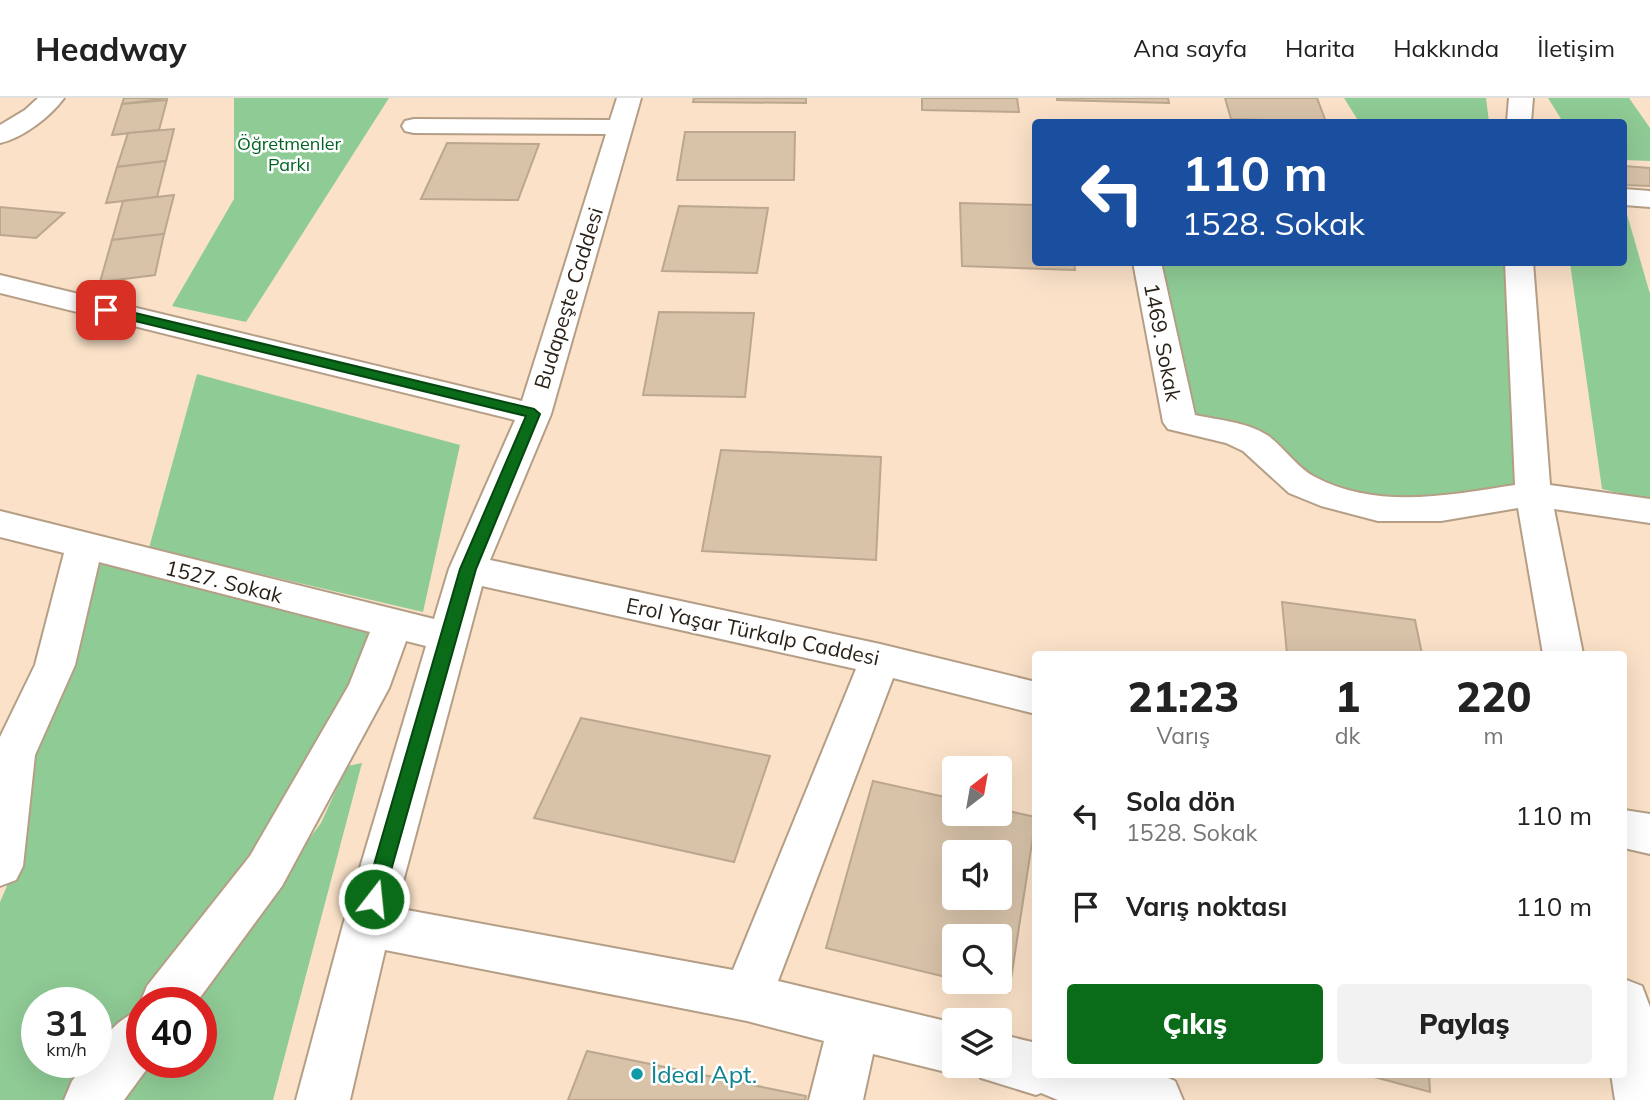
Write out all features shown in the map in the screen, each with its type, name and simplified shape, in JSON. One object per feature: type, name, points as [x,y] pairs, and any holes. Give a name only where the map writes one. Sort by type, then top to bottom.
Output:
[{"type":"street","points":[[0,136],[34,115],[52,98]]},
{"type":"street","points":[[1519,119],[1521,98]]},
{"type":"street","points":[[414,125],[624,112]]},
{"type":"street","name":"Budapeşte Caddesi","points":[[323,1100],[367,925],[468,569],[534,414],[624,112]]},
{"type":"street","points":[[1627,197],[1650,199]]},
{"type":"street","name":"1469. Sokak","points":[[1148,266],[1180,422],[1236,434],[1255,443],[1301,485],[1334,498],[1378,509],[1441,509],[1533,494]]},
{"type":"street","points":[[1519,266],[1533,494],[1562,651]]},
{"type":"street","points":[[0,285],[534,414]]},
{"type":"street","points":[[1533,494],[1650,512]]},
{"type":"street","name":"1527. Sokak","points":[[0,524],[448,637]]},
{"type":"street","points":[[0,866],[13,755],[55,665],[85,545]]},
{"type":"street","name":"Erol Yaşar Türkalp Caddesi","points":[[468,569],[880,659],[1032,697]]},
{"type":"street","points":[[178,987],[266,871],[368,688],[393,624]]},
{"type":"street","points":[[747,997],[880,659]]},
{"type":"street","points":[[1627,830],[1650,834]]},
{"type":"street","points":[[367,925],[747,997],[942,1046]]},
{"type":"street","points":[[1627,1019],[1642,1100]]},
{"type":"street","points":[[836,1100],[854,1025]]},
{"type":"street","points":[[91,1100],[126,1055]]},
{"type":"street","points":[[1012,1063],[1032,1068]]},
{"type":"street","points":[[1074,1078],[1127,1091]]},
{"type":"green space","name":"Öğretmenler Parkı","points":[[234,98],[389,98],[246,322],[172,306],[234,199]]},
{"type":"green space","points":[[1344,98],[1486,98],[1489,119],[1357,119]]},
{"type":"green space","points":[[1548,98],[1629,98],[1650,128],[1650,161],[1627,160],[1627,119],[1561,119]]},
{"type":"green space","points":[[1627,214],[1650,294],[1650,500],[1602,489],[1570,266],[1627,266]]},
{"type":"green space","points":[[1158,266],[1508,266],[1517,487],[1432,498],[1374,500],[1307,477],[1190,416]]},
{"type":"green space","points":[[197,374],[460,445],[423,612],[149,548]]},
{"type":"green space","points":[[97,558],[377,627],[268,849],[156,987],[126,987],[126,1023],[112,1040],[112,987],[21,987],[21,1078],[81,1078],[63,1100],[0,1100],[0,902],[21,854],[23,770]]},
{"type":"green space","points":[[362,763],[273,1100],[115,1100],[131,1078],[217,1078],[217,987],[199,987],[321,823],[347,766]]},
{"type":"building","points":[[124,98],[168,98],[122,104]]},
{"type":"building","points":[[694,98],[806,98],[806,103],[693,102]]},
{"type":"building","points":[[922,98],[1017,98],[1019,112],[922,110]]},
{"type":"building","points":[[1168,98],[1169,103],[1057,100]]},
{"type":"building","points":[[1225,98],[1317,98],[1325,119],[1231,119]]},
{"type":"building","points":[[167,100],[159,130],[112,135],[122,104]]},
{"type":"building","points":[[174,129],[166,161],[117,167],[128,133]]},
{"type":"building","points":[[685,132],[795,132],[794,180],[677,180]]},
{"type":"building","points":[[447,143],[539,144],[518,200],[421,199]]},
{"type":"building","points":[[166,161],[157,197],[106,203],[117,167]]},
{"type":"building","points":[[1627,166],[1650,168],[1650,186],[1627,185]]},
{"type":"building","points":[[174,195],[164,234],[112,240],[123,201]]},
{"type":"building","points":[[960,203],[1032,205],[1032,266],[1074,266],[1075,270],[962,266]]},
{"type":"building","points":[[679,206],[768,208],[757,273],[662,271]]},
{"type":"building","points":[[0,207],[64,213],[36,238],[0,235]]},
{"type":"building","points":[[164,234],[155,275],[100,282],[112,240]]},
{"type":"building","points":[[659,312],[754,313],[745,397],[643,395]]},
{"type":"building","points":[[721,450],[881,457],[876,560],[702,551]]},
{"type":"building","points":[[1282,602],[1415,620],[1421,651],[1287,651]]},
{"type":"building","points":[[581,718],[770,756],[734,862],[534,818]]},
{"type":"building","points":[[873,781],[942,796],[942,826],[1012,826],[1012,812],[1032,816],[1032,843],[1012,973],[1012,924],[942,924],[942,976],[826,948]]},
{"type":"building","name":"İdeal Apt.","points":[[587,1051],[806,1096],[805,1100],[568,1100]]},
{"type":"building","points":[[1378,1078],[1429,1078],[1430,1092]]},
{"type":"place","name":"İdeal Apt.","points":[[637,1074]]},
{"type":"route","points":[[106,310],[534,414],[468,569],[374,899]]}]
